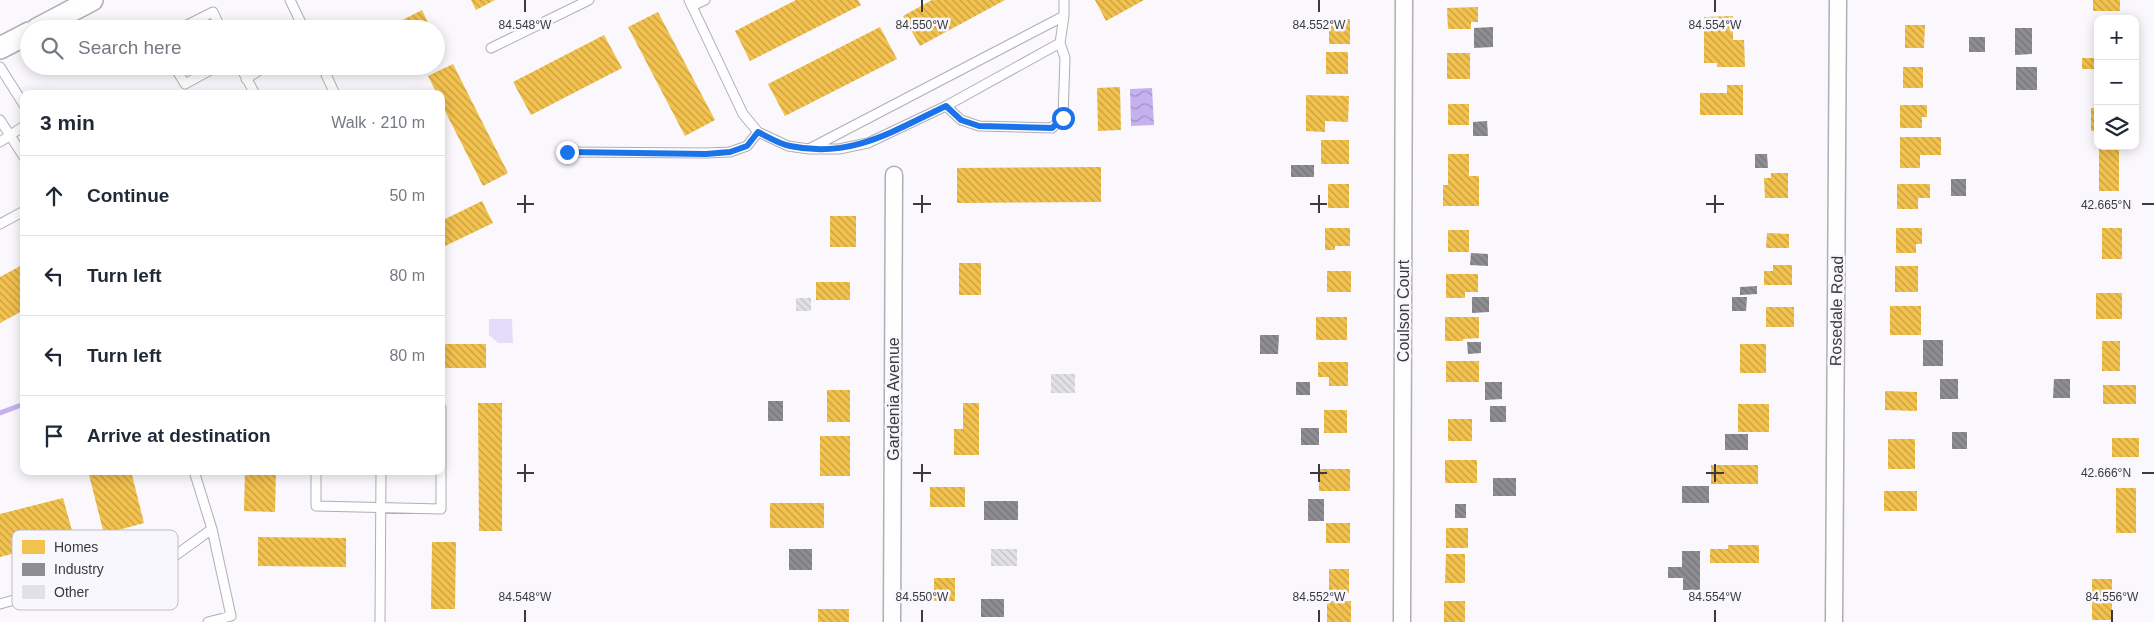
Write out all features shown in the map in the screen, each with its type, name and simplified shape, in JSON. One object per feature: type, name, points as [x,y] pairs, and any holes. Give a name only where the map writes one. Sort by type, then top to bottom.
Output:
[{"type":"street","points":[[55,20],[92,0]]},
{"type":"street","name":"Coulson Court","points":[[1402,622],[1404,0]]},
{"type":"street","name":"Rosedale Road","points":[[1834,622],[1838,0]]},
{"type":"street","points":[[0,48],[20,38]]},
{"type":"street","name":"Gardenia Avenue","points":[[892,622],[894,175]]},
{"type":"lane","points":[[290,0],[300,20]]},
{"type":"lane","points":[[491,48],[589,0]]},
{"type":"lane","points":[[705,0],[691,3],[742,114],[758,132],[788,146],[809,149],[839,149],[868,143],[946,106],[1060,43]]},
{"type":"lane","points":[[946,106],[961,120],[979,126],[1052,128],[1063,118],[1065,58],[1060,43],[1064,0]]},
{"type":"lane","points":[[196,20],[212,12],[216,20]]},
{"type":"lane","points":[[809,149],[1064,16]]},
{"type":"lane","points":[[0,67],[20,99]]},
{"type":"lane","points":[[180,75],[185,84],[202,75]]},
{"type":"lane","points":[[244,75],[253,90]]},
{"type":"lane","points":[[246,79],[252,75]]},
{"type":"lane","points":[[326,75],[333,90]]},
{"type":"lane","points":[[0,120],[20,151]]},
{"type":"lane","points":[[0,142],[20,129]]},
{"type":"lane","points":[[567,152],[706,154],[730,152],[747,146],[758,132]]},
{"type":"lane","points":[[0,224],[20,213]]},
{"type":"lane","points":[[195,475],[212,529],[231,616],[208,622]]},
{"type":"lane","points":[[316,475],[316,506],[441,510],[441,475]]},
{"type":"lane","points":[[380,622],[381,475]]},
{"type":"lane","points":[[178,554],[212,529]]},
{"type":"shaded area","points":[[489,319],[512,319],[513,343],[498,343],[489,335]]},
{"type":"water","points":[[1152,88],[1154,125],[1131,126],[1130,89]]},
{"type":"building: Homes","points":[[471,0],[495,0],[476,10]]},
{"type":"building: Homes","points":[[796,0],[858,0],[861,5],[750,61],[735,31]]},
{"type":"building: Homes","points":[[932,0],[1005,0],[920,46],[903,16]]},
{"type":"building: Homes","points":[[1095,0],[1144,0],[1106,21]]},
{"type":"building: Homes","points":[[2093,0],[2120,0],[2120,11],[2093,11]]},
{"type":"building: Homes","points":[[1478,7],[1478,22],[1471,22],[1471,29],[1448,29],[1447,8]]},
{"type":"building: Homes","points":[[422,10],[427,20],[403,20]]},
{"type":"building: Homes","points":[[658,12],[715,120],[685,136],[628,27]]},
{"type":"building: Homes","points":[[1733,16],[1733,40],[1744,40],[1745,67],[1717,67],[1717,63],[1704,63],[1704,17]]},
{"type":"building: Homes","points":[[1329,19],[1350,19],[1350,44],[1329,44]]},
{"type":"building: Homes","points":[[1905,25],[1925,25],[1924,48],[1905,48]]},
{"type":"building: Homes","points":[[880,27],[897,59],[785,116],[768,84]]},
{"type":"building: Homes","points":[[604,35],[622,68],[531,115],[513,82]]},
{"type":"building: Homes","points":[[1326,52],[1348,52],[1348,74],[1326,74]]},
{"type":"building: Homes","points":[[1447,53],[1470,53],[1470,79],[1447,79]]},
{"type":"building: Homes","points":[[2082,58],[2094,58],[2094,69],[2082,69]]},
{"type":"building: Homes","points":[[453,64],[508,173],[483,186],[445,111],[445,90],[435,90],[428,76],[445,75],[445,68]]},
{"type":"building: Homes","points":[[1903,67],[1923,67],[1923,88],[1903,88]]},
{"type":"building: Homes","points":[[1727,85],[1743,85],[1743,115],[1700,115],[1700,93],[1727,93]]},
{"type":"building: Homes","points":[[1120,87],[1121,130],[1098,131],[1097,88]]},
{"type":"building: Homes","points":[[1306,95],[1349,96],[1348,122],[1325,121],[1325,132],[1306,131]]},
{"type":"building: Homes","points":[[1448,104],[1469,104],[1469,125],[1448,125]]},
{"type":"building: Homes","points":[[1900,105],[1927,105],[1927,117],[1922,117],[1922,128],[1900,128]]},
{"type":"building: Homes","points":[[2091,108],[2094,108],[2094,131],[2091,131]]},
{"type":"building: Homes","points":[[1900,137],[1941,137],[1941,155],[1920,155],[1920,168],[1900,168]]},
{"type":"building: Homes","points":[[1321,140],[1349,140],[1349,164],[1321,164]]},
{"type":"building: Homes","points":[[2099,150],[2119,150],[2119,191],[2099,191]]},
{"type":"building: Homes","points":[[1448,154],[1469,154],[1469,176],[1479,176],[1479,206],[1443,206],[1443,185],[1448,185]]},
{"type":"building: Homes","points":[[1101,167],[1101,202],[957,203],[957,168]]},
{"type":"building: Homes","points":[[1771,173],[1788,173],[1788,198],[1765,198],[1764,178],[1771,178]]},
{"type":"building: Homes","points":[[1328,184],[1349,184],[1349,208],[1328,208]]},
{"type":"building: Homes","points":[[1897,184],[1930,184],[1930,198],[1918,198],[1918,209],[1897,209]]},
{"type":"building: Homes","points":[[482,201],[493,223],[445,246],[445,219]]},
{"type":"building: Homes","points":[[830,216],[856,216],[856,247],[830,247]]},
{"type":"building: Homes","points":[[1325,228],[1350,228],[1350,246],[1335,246],[1335,250],[1325,250]]},
{"type":"building: Homes","points":[[1896,228],[1922,228],[1922,244],[1916,244],[1916,253],[1896,253]]},
{"type":"building: Homes","points":[[2102,228],[2122,228],[2122,259],[2102,259]]},
{"type":"building: Homes","points":[[1448,230],[1469,230],[1469,252],[1448,252]]},
{"type":"building: Homes","points":[[1767,233],[1789,234],[1789,248],[1766,248]]},
{"type":"building: Homes","points":[[959,263],[981,263],[981,295],[959,295]]},
{"type":"building: Homes","points":[[1773,265],[1792,265],[1792,285],[1764,285],[1764,271],[1773,271]]},
{"type":"building: Homes","points":[[20,266],[20,312],[0,323],[0,277]]},
{"type":"building: Homes","points":[[1895,266],[1918,266],[1918,292],[1895,292]]},
{"type":"building: Homes","points":[[1327,271],[1351,271],[1351,292],[1327,292]]},
{"type":"building: Homes","points":[[1446,274],[1478,274],[1478,292],[1465,292],[1465,298],[1446,298]]},
{"type":"building: Homes","points":[[816,282],[850,282],[850,300],[816,300]]},
{"type":"building: Homes","points":[[2096,293],[2122,293],[2122,319],[2096,319]]},
{"type":"building: Homes","points":[[1890,306],[1921,306],[1921,335],[1890,335]]},
{"type":"building: Homes","points":[[1766,307],[1794,307],[1794,327],[1766,327]]},
{"type":"building: Homes","points":[[1316,317],[1347,317],[1347,340],[1316,340]]},
{"type":"building: Homes","points":[[1445,317],[1479,317],[1479,338],[1463,339],[1463,341],[1445,341]]},
{"type":"building: Homes","points":[[2102,341],[2120,341],[2120,371],[2102,371]]},
{"type":"building: Homes","points":[[445,344],[486,344],[486,368],[445,368]]},
{"type":"building: Homes","points":[[1740,344],[1766,344],[1766,373],[1740,373]]},
{"type":"building: Homes","points":[[1446,361],[1479,361],[1479,382],[1446,382]]},
{"type":"building: Homes","points":[[1318,362],[1348,362],[1348,386],[1329,386],[1329,377],[1318,377]]},
{"type":"building: Homes","points":[[2103,385],[2136,385],[2136,404],[2103,404]]},
{"type":"building: Homes","points":[[827,390],[850,390],[850,422],[827,422]]},
{"type":"building: Homes","points":[[1885,391],[1917,392],[1917,411],[1885,410]]},
{"type":"building: Homes","points":[[478,403],[502,403],[502,531],[479,531]]},
{"type":"building: Homes","points":[[963,403],[979,403],[979,455],[954,455],[954,429],[963,429]]},
{"type":"building: Homes","points":[[1738,404],[1769,404],[1769,432],[1738,432]]},
{"type":"building: Homes","points":[[1324,410],[1347,410],[1347,433],[1324,433]]},
{"type":"building: Homes","points":[[1448,419],[1472,419],[1472,441],[1448,441]]},
{"type":"building: Homes","points":[[820,436],[850,436],[850,476],[820,476]]},
{"type":"building: Homes","points":[[2112,438],[2139,438],[2139,457],[2112,457]]},
{"type":"building: Homes","points":[[1888,439],[1915,439],[1915,469],[1888,469]]},
{"type":"building: Homes","points":[[1445,460],[1477,460],[1477,483],[1445,483]]},
{"type":"building: Homes","points":[[1711,465],[1758,465],[1758,484],[1711,484]]},
{"type":"building: Homes","points":[[1319,469],[1350,469],[1350,491],[1319,491]]},
{"type":"building: Homes","points":[[89,475],[132,475],[144,523],[119,530],[103,530]]},
{"type":"building: Homes","points":[[245,475],[276,475],[275,512],[244,511]]},
{"type":"building: Homes","points":[[930,487],[965,487],[965,507],[930,507]]},
{"type":"building: Homes","points":[[2116,488],[2136,488],[2136,533],[2116,533]]},
{"type":"building: Homes","points":[[1884,491],[1917,491],[1917,511],[1884,511]]},
{"type":"building: Homes","points":[[63,498],[72,530],[12,530],[12,554],[0,557],[0,514]]},
{"type":"building: Homes","points":[[770,503],[824,503],[824,528],[770,528]]},
{"type":"building: Homes","points":[[1326,523],[1350,523],[1350,543],[1326,543]]},
{"type":"building: Homes","points":[[1446,528],[1468,528],[1468,548],[1446,548]]},
{"type":"building: Homes","points":[[258,537],[346,538],[346,567],[258,566]]},
{"type":"building: Homes","points":[[432,542],[456,542],[455,609],[431,609]]},
{"type":"building: Homes","points":[[1728,545],[1759,545],[1759,563],[1710,563],[1710,549],[1728,549]]},
{"type":"building: Homes","points":[[1446,554],[1465,554],[1465,583],[1445,583]]},
{"type":"building: Homes","points":[[1329,569],[1349,569],[1349,593],[1329,593]]},
{"type":"building: Homes","points":[[934,578],[955,578],[955,601],[934,601]]},
{"type":"building: Homes","points":[[2092,579],[2112,579],[2112,620],[2092,620]]},
{"type":"building: Homes","points":[[1327,601],[1351,601],[1351,622],[1327,622]]},
{"type":"building: Homes","points":[[1444,601],[1465,601],[1465,622],[1444,622]]},
{"type":"building: Homes","points":[[818,609],[849,609],[849,622],[818,622]]},
{"type":"building: Industry","points":[[1493,27],[1493,47],[1474,48],[1474,28]]},
{"type":"building: Industry","points":[[2015,28],[2032,28],[2032,54],[2015,55]]},
{"type":"building: Industry","points":[[1969,37],[1985,37],[1985,52],[1969,52]]},
{"type":"building: Industry","points":[[2016,67],[2037,67],[2037,90],[2016,90]]},
{"type":"building: Industry","points":[[1487,121],[1488,136],[1473,136],[1473,122]]},
{"type":"building: Industry","points":[[1755,154],[1767,154],[1768,168],[1755,168]]},
{"type":"building: Industry","points":[[1291,165],[1314,165],[1314,177],[1291,177]]},
{"type":"building: Industry","points":[[1951,179],[1966,179],[1966,196],[1951,196]]},
{"type":"building: Industry","points":[[1471,253],[1488,254],[1488,266],[1470,265]]},
{"type":"building: Industry","points":[[1757,286],[1757,294],[1740,295],[1740,287]]},
{"type":"building: Industry","points":[[1472,297],[1489,297],[1489,312],[1472,313]]},
{"type":"building: Industry","points":[[1732,297],[1747,297],[1746,311],[1732,311]]},
{"type":"building: Industry","points":[[1260,335],[1279,335],[1278,354],[1260,354]]},
{"type":"building: Industry","points":[[1923,340],[1943,340],[1943,366],[1923,366]]},
{"type":"building: Industry","points":[[1467,342],[1481,342],[1481,353],[1468,354]]},
{"type":"building: Industry","points":[[1940,379],[1958,379],[1958,399],[1940,399]]},
{"type":"building: Industry","points":[[2054,379],[2070,379],[2070,398],[2053,398]]},
{"type":"building: Industry","points":[[1296,382],[1310,382],[1310,395],[1296,395]]},
{"type":"building: Industry","points":[[1485,382],[1502,382],[1502,399],[1485,400]]},
{"type":"building: Industry","points":[[768,401],[783,401],[783,421],[768,421]]},
{"type":"building: Industry","points":[[1490,406],[1506,406],[1506,422],[1490,422]]},
{"type":"building: Industry","points":[[1301,428],[1319,428],[1319,445],[1301,445]]},
{"type":"building: Industry","points":[[1952,432],[1967,432],[1967,449],[1952,449]]},
{"type":"building: Industry","points":[[1725,434],[1748,434],[1748,450],[1725,450]]},
{"type":"building: Industry","points":[[1493,478],[1516,478],[1516,496],[1493,496]]},
{"type":"building: Industry","points":[[1682,486],[1709,486],[1709,503],[1682,503]]},
{"type":"building: Industry","points":[[1308,499],[1324,499],[1324,521],[1308,521]]},
{"type":"building: Industry","points":[[984,501],[1018,501],[1018,520],[984,520]]},
{"type":"building: Industry","points":[[1455,504],[1466,504],[1466,518],[1455,518]]},
{"type":"building: Industry","points":[[789,549],[812,549],[812,570],[789,570]]},
{"type":"building: Industry","points":[[1682,551],[1700,551],[1700,590],[1683,590],[1683,578],[1668,578],[1668,567],[1682,567]]},
{"type":"building: Industry","points":[[981,599],[1004,599],[1004,617],[981,617]]},
{"type":"building: Other","points":[[796,298],[811,298],[811,311],[796,311]]},
{"type":"building: Other","points":[[1051,374],[1075,374],[1075,393],[1051,393]]},
{"type":"building: Other","points":[[991,549],[1017,549],[1017,566],[991,566]]},
{"type":"waterway","points":[[0,413],[20,406]]},
{"type":"route","points":[[567,152],[706,154],[730,152],[747,146],[758,132],[788,146],[809,149],[839,149],[868,143],[946,106],[961,120],[979,126],[1052,128],[1063,118]]}]
